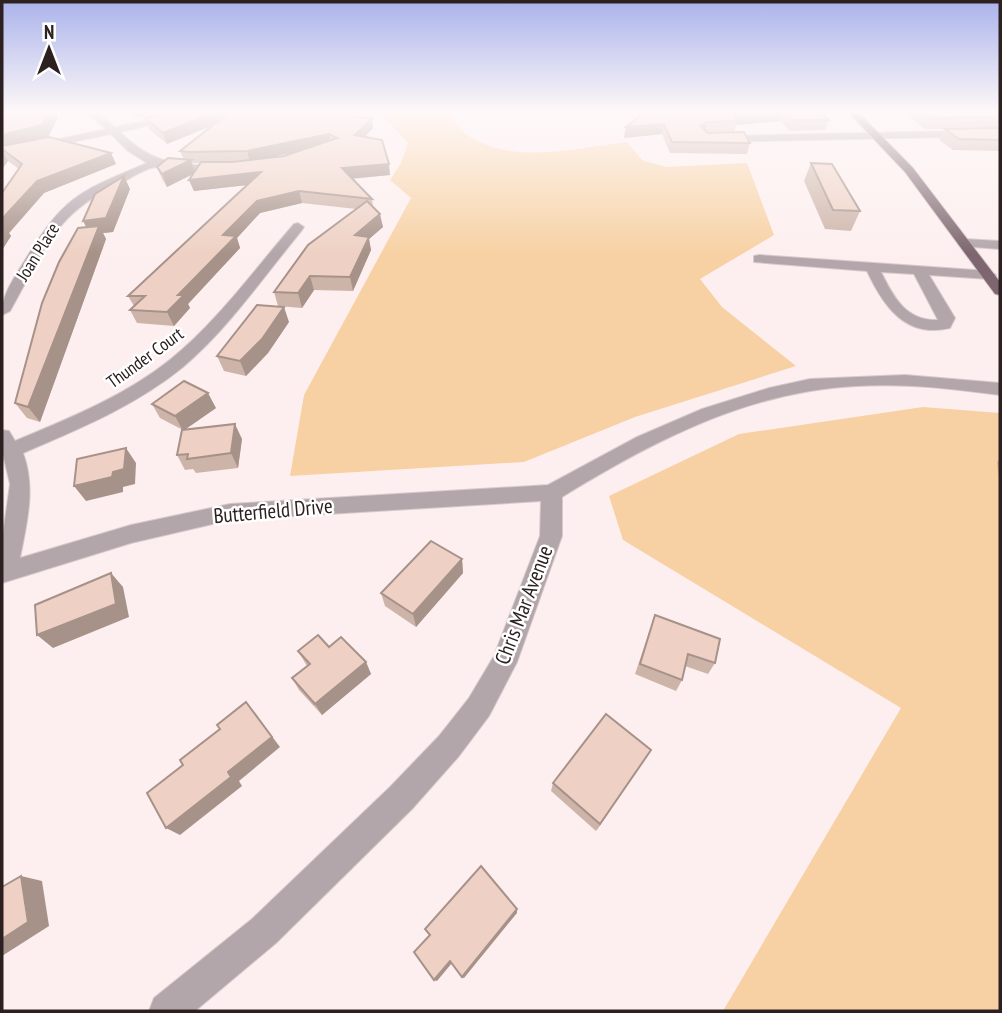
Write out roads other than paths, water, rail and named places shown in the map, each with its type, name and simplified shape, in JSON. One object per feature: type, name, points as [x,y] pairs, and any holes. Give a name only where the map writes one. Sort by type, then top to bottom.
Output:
[{"type":"main road","points":[[899,159],[1000,291]]},
{"type":"street","points":[[149,159],[189,168],[238,167]]},
{"type":"street","name":"Joan Place","points":[[2,311],[53,225],[70,206],[108,183],[156,163]]},
{"type":"street","name":"Thunder Court","points":[[8,443],[96,415],[177,363],[206,336],[298,227]]},
{"type":"street","points":[[965,243],[1000,245]]},
{"type":"street","points":[[759,259],[989,275]]},
{"type":"street","points":[[872,267],[891,306],[907,319],[923,327],[944,325],[947,318],[919,270]]},
{"type":"street","points":[[552,492],[647,438],[720,409],[782,391],[860,381],[903,380],[1000,389]]},
{"type":"street","points":[[4,573],[21,485],[8,443]]},
{"type":"street","name":"Butterfield Drive","points":[[4,573],[131,534],[230,512],[552,492]]},
{"type":"street","name":"Chris Mar Avenue","points":[[167,1011],[264,931],[401,797],[449,746],[471,717],[504,662],[536,581],[551,536],[552,492]]}]
